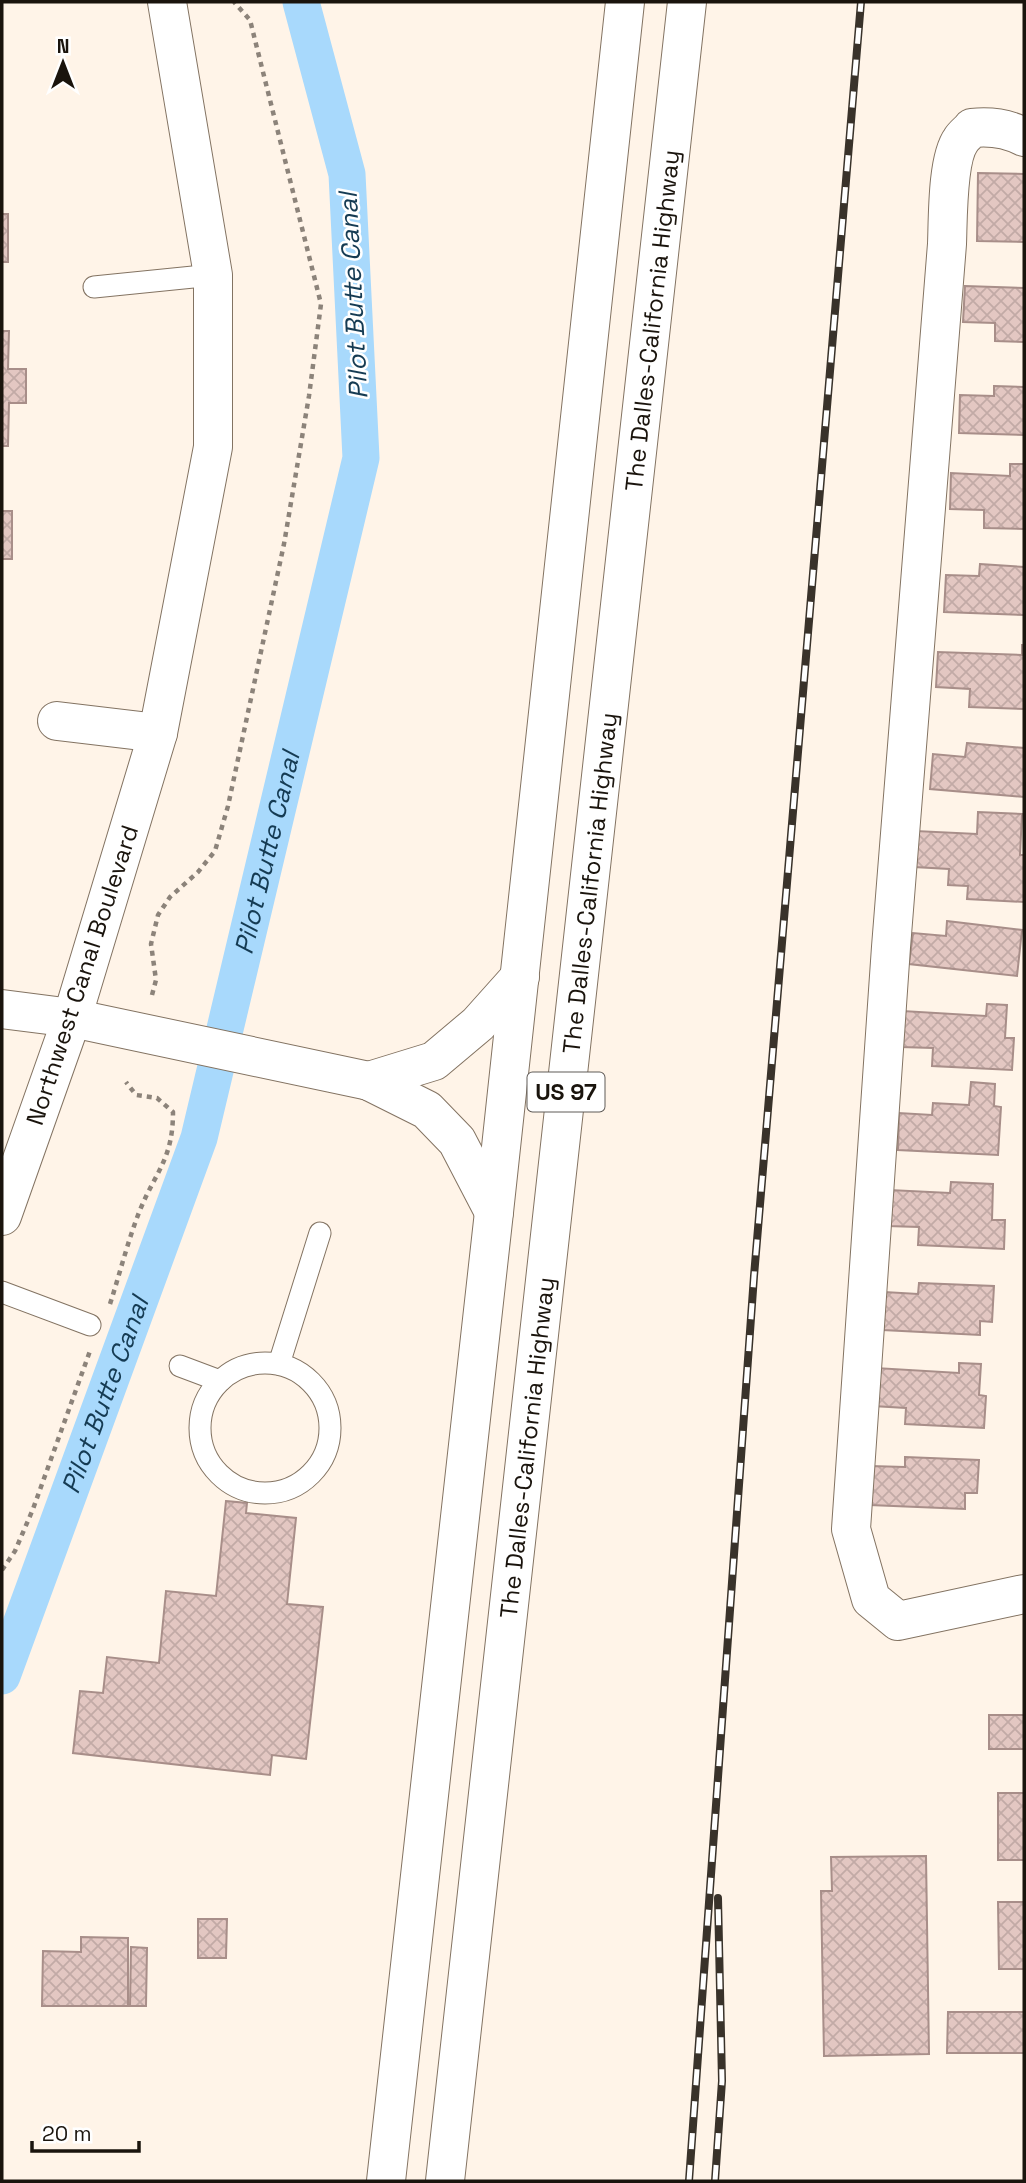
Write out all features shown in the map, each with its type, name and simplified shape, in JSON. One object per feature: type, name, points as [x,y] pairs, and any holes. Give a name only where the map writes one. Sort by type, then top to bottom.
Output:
[{"type":"main road","name":"Northwest Canal Boulevard","points":[[2,1216],[72,1018],[158,733],[213,447],[213,275],[167,2]]},
{"type":"main road","name":"US 97","points":[[386,2181],[495,1212],[625,2]]},
{"type":"main road","name":"The Dalles-California Highway","points":[[445,2181],[687,2]]},
{"type":"main road","points":[[1024,137],[1011,130],[972,128],[959,141],[949,193],[850,1529],[871,1599],[898,1621],[1024,1594]]},
{"type":"main road","points":[[57,721],[158,733]]},
{"type":"main road","points":[[369,1081],[435,1061],[478,1024],[520,977]]},
{"type":"main road","points":[[2,1009],[72,1018],[369,1081],[427,1110],[457,1141],[495,1212]]},
{"type":"lane","points":[[94,287],[213,275]]},
{"type":"lane","points":[[279,1364],[320,1233]]},
{"type":"lane","points":[[2,1292],[90,1325]]},
{"type":"lane","points":[[257,1363],[279,1364],[299,1372],[315,1385],[327,1404],[331,1425],[328,1446],[319,1465],[304,1480],[285,1490],[263,1493],[242,1488],[223,1477],[209,1461],[201,1441],[201,1419],[207,1398],[220,1381],[237,1369],[257,1363]]},
{"type":"lane","points":[[180,1366],[220,1381]]},
{"type":"path","points":[[152,995],[156,980],[151,944],[158,915],[170,897],[198,872],[215,851],[228,806],[284,544],[309,396],[321,304],[250,20],[234,2]]},
{"type":"building","points":[[978,173],[1024,174],[1024,242],[977,241]]},
{"type":"building","points":[[2,214],[8,214],[8,262],[2,262]]},
{"type":"building","points":[[965,286],[1024,288],[1024,342],[995,341],[995,323],[963,322]]},
{"type":"building","points":[[2,331],[9,331],[8,369],[26,369],[26,403],[9,403],[8,446],[2,446]]},
{"type":"building","points":[[994,386],[1024,387],[1024,435],[959,433],[960,395],[994,396]]},
{"type":"building","points":[[1010,464],[1024,464],[1024,529],[984,528],[984,510],[950,509],[951,473],[1010,476]]},
{"type":"building","points":[[2,511],[12,511],[12,559],[2,559]]},
{"type":"building","points":[[980,564],[1024,567],[1024,615],[944,612],[946,575],[979,576]]},
{"type":"building","points":[[1022,645],[1024,709],[969,707],[970,689],[936,687],[938,652],[1022,655]]},
{"type":"building","points":[[967,743],[1024,748],[1024,797],[930,789],[933,754],[965,757]]},
{"type":"building","points":[[978,812],[1022,814],[1020,855],[1024,855],[1024,902],[967,899],[968,886],[948,885],[949,869],[914,867],[916,831],[977,834]]},
{"type":"building","points":[[947,921],[1022,930],[1017,976],[909,964],[913,933],[946,936]]},
{"type":"building","points":[[987,1004],[1007,1005],[1005,1038],[1014,1038],[1012,1070],[932,1066],[933,1048],[901,1047],[903,1011],[986,1016]]},
{"type":"building","points":[[971,1082],[995,1084],[994,1106],[1001,1107],[998,1155],[898,1150],[899,1113],[932,1115],[933,1103],[969,1105]]},
{"type":"building","points":[[951,1182],[993,1184],[992,1220],[1005,1220],[1004,1249],[918,1245],[919,1227],[888,1226],[890,1190],[950,1193]]},
{"type":"building","points":[[919,1283],[994,1286],[992,1322],[980,1321],[980,1335],[883,1330],[885,1292],[918,1294]]},
{"type":"building","points":[[959,1363],[981,1364],[979,1395],[986,1396],[984,1428],[905,1424],[906,1408],[873,1406],[876,1368],[959,1373]]},
{"type":"building","points":[[905,1457],[979,1460],[977,1493],[965,1493],[965,1509],[870,1505],[871,1466],[905,1467]]},
{"type":"building","points":[[226,1501],[247,1503],[246,1513],[296,1518],[287,1604],[323,1607],[306,1759],[272,1755],[270,1775],[73,1753],[80,1691],[103,1693],[107,1657],[159,1663],[166,1591],[216,1596]]},
{"type":"building","points":[[989,1715],[1024,1715],[1024,1749],[989,1749]]},
{"type":"building","points":[[998,1793],[1024,1793],[1024,1860],[998,1860]]},
{"type":"building","points":[[926,1856],[929,2054],[824,2056],[821,1891],[832,1891],[831,1857]]},
{"type":"building","points":[[998,1902],[1024,1902],[1024,1969],[999,1969]]},
{"type":"building","points":[[198,1919],[227,1919],[226,1958],[198,1958]]},
{"type":"building","points":[[81,1937],[128,1938],[128,2006],[42,2006],[43,1951],[81,1952]]},
{"type":"building","points":[[131,1947],[147,1948],[146,2006],[130,2006]]},
{"type":"building","points":[[948,2012],[1024,2012],[1024,2053],[947,2053]]},
{"type":"waterway","name":"Pilot Butte Canal","points":[[2,1676],[199,1138],[361,458],[347,174],[301,2]]},
{"type":"railway","points":[[689,2181],[754,1276],[861,2]]},
{"type":"railway","points":[[715,2181],[722,2081],[718,1898]]}]
